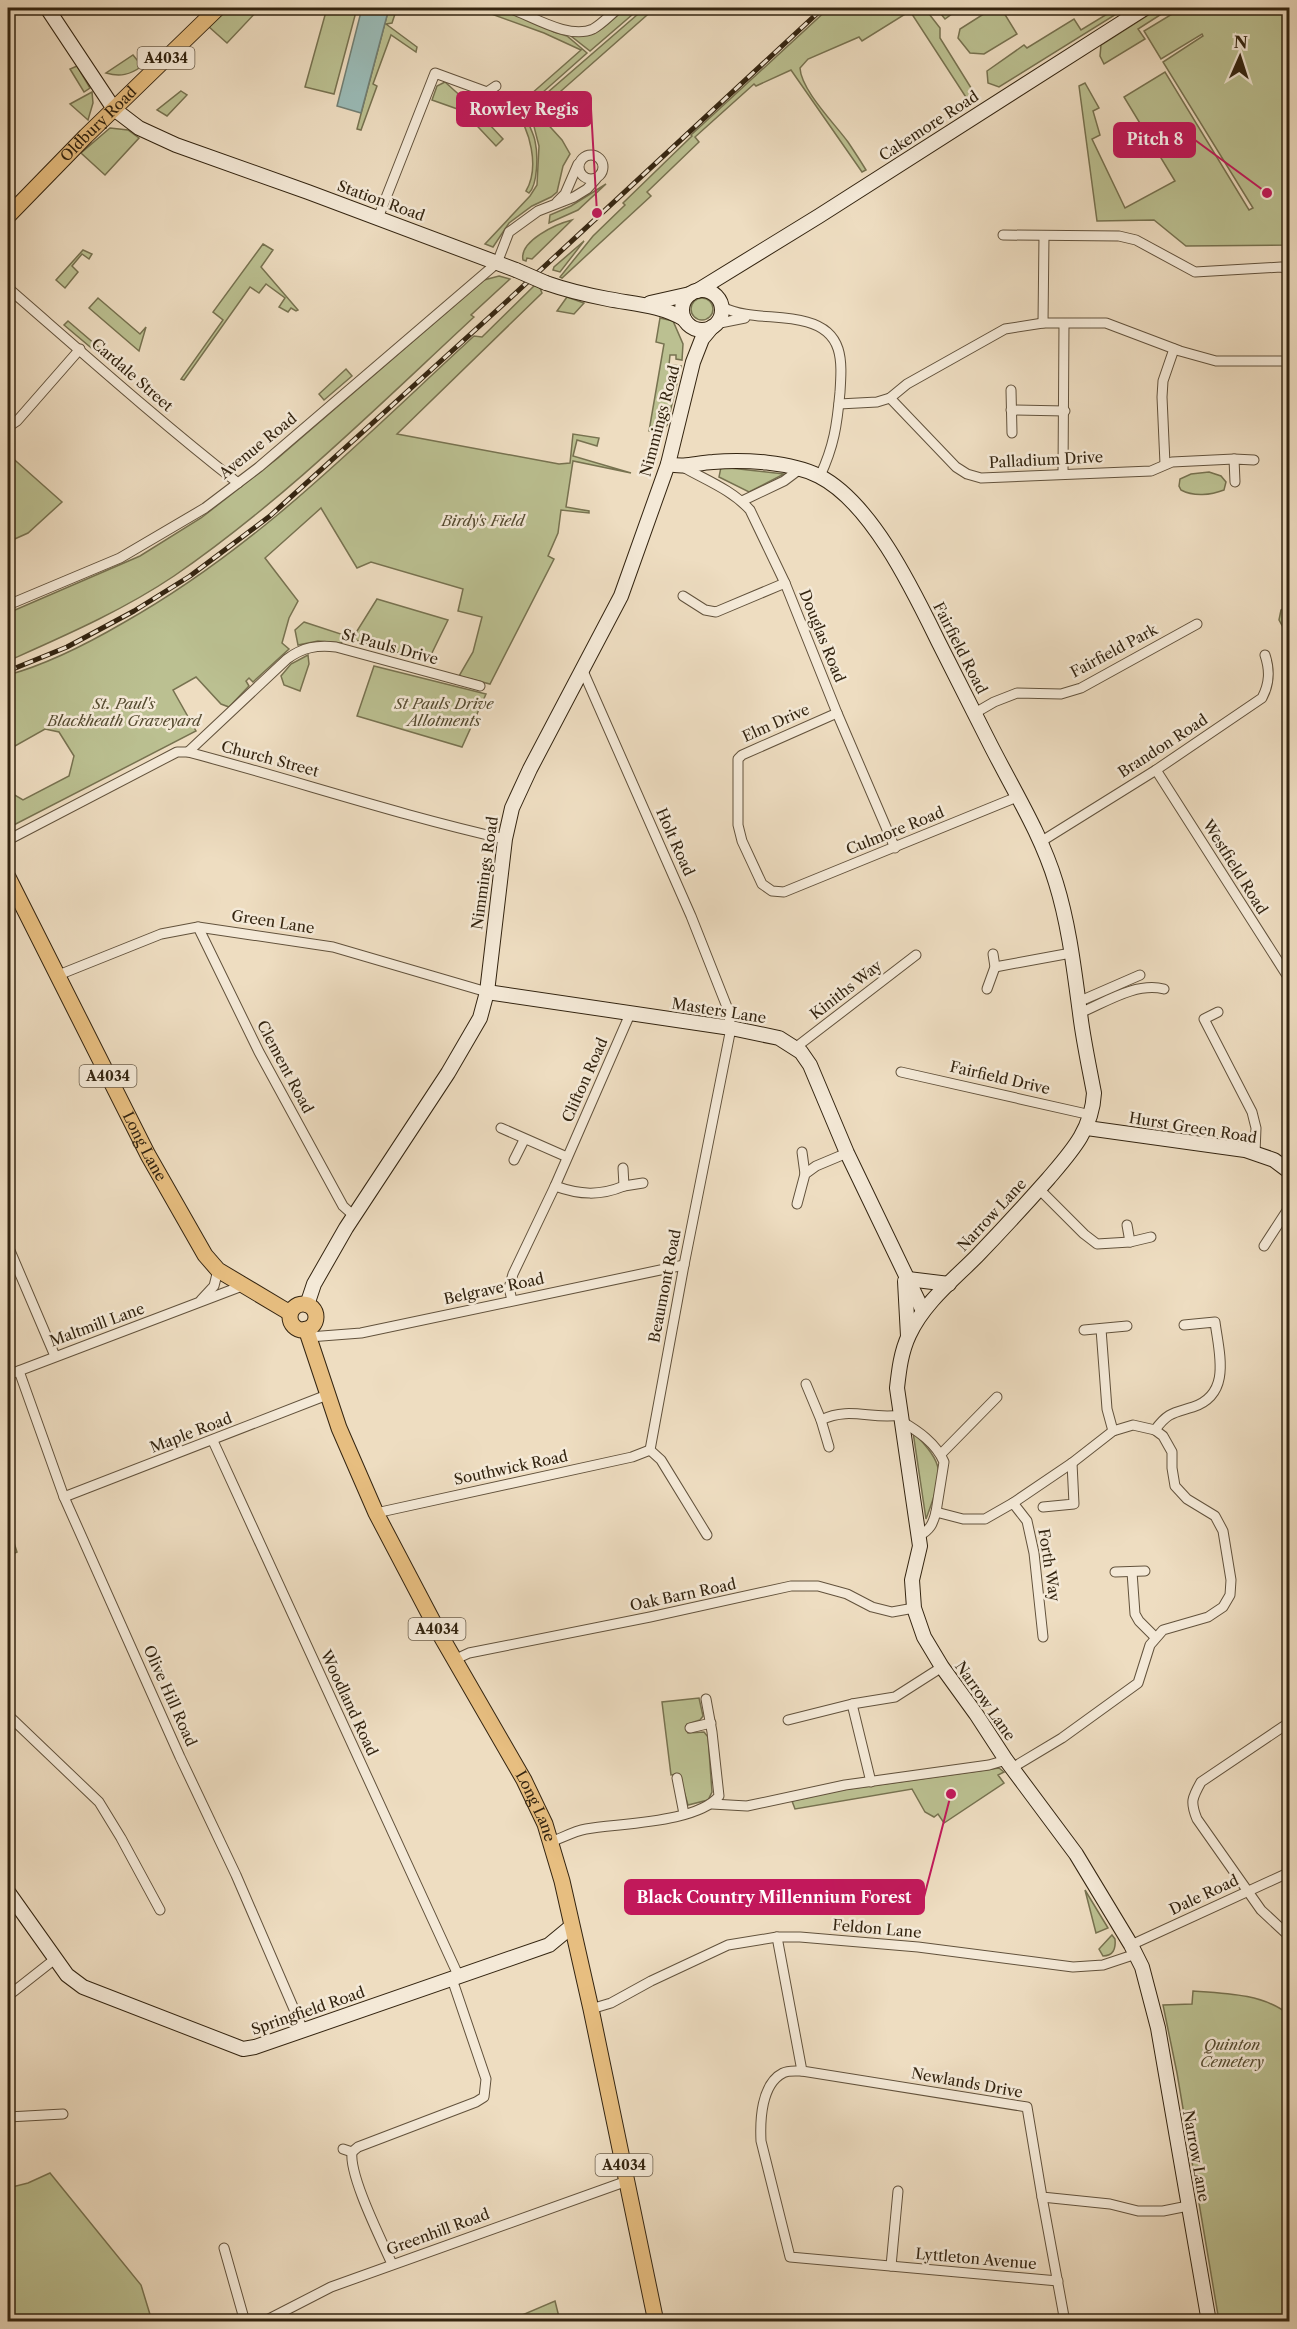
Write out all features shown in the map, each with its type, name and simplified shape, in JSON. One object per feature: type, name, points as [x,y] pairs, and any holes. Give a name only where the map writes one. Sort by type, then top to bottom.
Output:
[{"type":"main road","name":"Station Road","points":[[46,8],[114,109],[140,128],[172,144],[378,218],[546,283],[609,299],[645,304],[674,313],[685,320]]},
{"type":"main road","name":"Oldbury Road","points":[[8,216],[218,8]]},
{"type":"main road","name":"Cakemore Road","points":[[693,293],[819,216],[1145,8]]},
{"type":"main road","points":[[721,304],[711,292],[693,293],[682,308],[685,320],[700,330],[714,326],[720,319],[723,283],[728,270]]},
{"type":"main road","name":"Station Road","points":[[645,304],[693,293]]},
{"type":"main road","name":"Nimmings Road","points":[[685,320],[691,331],[693,362]]},
{"type":"main road","name":"Nimmings Road","points":[[308,1305],[314,1284],[354,1216],[468,1041],[480,1018],[487,992],[505,839],[518,794],[621,596],[668,464],[693,362],[702,339],[714,326]]},
{"type":"main road","name":"Fairfield Road","points":[[668,464],[683,467],[738,460],[783,465],[820,476],[834,486],[863,515],[902,568],[1017,797],[1042,841],[1057,885],[1071,953],[1094,1093],[1089,1121]]},
{"type":"main road","name":"Long Lane","points":[[8,877],[56,976],[183,1219],[205,1255],[218,1270],[290,1313]]},
{"type":"main road","name":"Masters Lane","points":[[487,992],[731,1028],[779,1038],[795,1048],[810,1065],[847,1153],[923,1311]]},
{"type":"main road","name":"Hurst Green Road","points":[[1089,1121],[1256,1153],[1274,1160],[1290,1172]]},
{"type":"main road","name":"Narrow Lane","points":[[1089,1121],[1072,1151],[923,1311],[908,1336],[899,1364],[897,1388],[920,1546],[912,1580],[914,1608],[924,1637],[942,1667],[976,1713],[1009,1764],[1076,1854],[1142,1967],[1158,2028],[1209,2322]]},
{"type":"main road","points":[[908,1336],[907,1276],[949,1284]]},
{"type":"main road","points":[[290,1313],[297,1305],[308,1305]]},
{"type":"main road","name":"A4034","points":[[290,1313],[293,1325],[308,1333],[315,1317],[313,1309],[308,1305]]},
{"type":"main road","name":"Long Lane","points":[[308,1333],[327,1395],[376,1513],[409,1578],[524,1780],[546,1824],[591,2008],[656,2322]]},
{"type":"main road","name":"Springfield Road","points":[[8,1892],[55,1959],[68,1975],[83,1987],[243,2049],[255,2048],[549,1945],[572,1926]]},
{"type":"main road","name":"Springfield Road","points":[[549,1945],[577,1947]]},
{"type":"street","points":[[509,8],[559,30],[575,33],[593,29],[619,8]]},
{"type":"street","points":[[378,218],[435,73],[487,92],[496,86]]},
{"type":"street","points":[[497,263],[509,232],[528,217],[587,189],[603,171],[600,158],[587,155],[579,162],[565,194],[556,203]]},
{"type":"street","points":[[579,162],[578,169],[582,176],[588,180],[596,179]]},
{"type":"street","points":[[1003,235],[1119,237],[1136,240],[1196,272],[1281,267],[1290,270]]},
{"type":"street","points":[[1043,323],[1044,236]]},
{"type":"street","name":"Avenue Road","points":[[8,605],[129,553],[186,520],[238,483],[497,263]]},
{"type":"street","name":"Cardale Street","points":[[8,288],[80,349],[110,378],[238,483]]},
{"type":"street","points":[[721,304],[735,313],[809,322],[825,330],[836,343],[842,362],[836,432],[832,450],[820,476]]},
{"type":"street","points":[[714,326],[753,316]]},
{"type":"street","points":[[839,404],[877,402],[890,398],[907,384],[1005,329],[1043,323],[1106,323],[1174,349],[1216,361],[1284,361],[1290,359]]},
{"type":"street","points":[[1063,473],[1064,324]]},
{"type":"street","points":[[8,427],[80,349]]},
{"type":"street","points":[[1165,464],[1163,381],[1174,349]]},
{"type":"street","points":[[1011,390],[1012,433]]},
{"type":"street","name":"Palladium Drive","points":[[890,398],[956,467],[967,474],[981,478],[1151,471],[1165,464],[1182,461],[1254,460]]},
{"type":"street","points":[[1011,410],[1065,411]]},
{"type":"street","points":[[1234,459],[1235,482]]},
{"type":"street","name":"Douglas Road","points":[[683,467],[742,501],[756,521],[785,583],[837,713],[896,848]]},
{"type":"street","points":[[742,501],[784,481],[800,470]]},
{"type":"street","points":[[682,596],[705,610],[716,612],[785,583]]},
{"type":"street","name":"Fairfield Park","points":[[975,714],[994,702],[1017,693],[1061,694],[1081,688],[1197,624]]},
{"type":"street","name":"St Pauls Drive","points":[[188,752],[287,659],[296,652],[317,645],[336,647],[480,686]]},
{"type":"street","name":"Brandon Road","points":[[1042,841],[1156,770],[1262,698],[1270,669],[1265,655]]},
{"type":"street","name":"Holt Road","points":[[583,671],[691,916],[727,1007],[731,1028]]},
{"type":"street","name":"Elm Drive","points":[[784,892],[772,891],[762,884],[742,841],[738,825],[738,759],[742,754],[837,713]]},
{"type":"street","points":[[8,840],[177,752],[188,752]]},
{"type":"street","name":"Church Street","points":[[188,752],[465,830],[505,839]]},
{"type":"street","name":"Westfield Road","points":[[1156,770],[1290,980]]},
{"type":"street","name":"Culmore Road","points":[[784,892],[1017,797]]},
{"type":"street","name":"Green Lane","points":[[56,976],[161,934],[198,927],[333,947],[487,992]]},
{"type":"street","name":"Clement Road","points":[[198,927],[270,1072],[343,1206],[354,1216]]},
{"type":"street","points":[[995,967],[1071,953]]},
{"type":"street","points":[[987,989],[995,967],[993,954]]},
{"type":"street","name":"Kiniths Way","points":[[795,1048],[916,955]]},
{"type":"street","points":[[1079,1008],[1140,975]]},
{"type":"street","points":[[1079,1008],[1136,989],[1152,986],[1164,989]]},
{"type":"street","points":[[1218,1012],[1204,1019],[1252,1112],[1256,1128],[1256,1153]]},
{"type":"street","name":"Clifton Road","points":[[512,1300],[509,1288],[513,1274],[555,1186],[630,1014]]},
{"type":"street","name":"Beaumont Road","points":[[650,1450],[731,1028]]},
{"type":"street","name":"Fairfield Drive","points":[[901,1072],[1089,1121]]},
{"type":"street","points":[[501,1128],[567,1157]]},
{"type":"street","points":[[514,1160],[524,1140]]},
{"type":"street","points":[[797,1204],[805,1174],[802,1152]]},
{"type":"street","points":[[805,1174],[816,1166],[847,1153]]},
{"type":"street","points":[[623,1168],[624,1186]]},
{"type":"street","points":[[555,1186],[590,1194],[643,1183]]},
{"type":"street","points":[[1039,1189],[1097,1244],[1130,1242],[1151,1236]]},
{"type":"street","points":[[1264,1246],[1290,1206]]},
{"type":"street","points":[[1127,1225],[1130,1242]]},
{"type":"street","points":[[8,1246],[55,1356]]},
{"type":"street","name":"Belgrave Road","points":[[308,1333],[361,1333],[684,1265]]},
{"type":"street","points":[[197,1304],[214,1286],[218,1270]]},
{"type":"street","name":"Maltmill Lane","points":[[8,1375],[242,1286]]},
{"type":"street","points":[[1155,1430],[1171,1413],[1196,1406],[1207,1400],[1219,1386],[1221,1375],[1215,1322],[1184,1325]]},
{"type":"street","points":[[1084,1330],[1127,1326]]},
{"type":"street","points":[[1101,1329],[1107,1409],[1113,1431]]},
{"type":"street","name":"Olive Hill Road","points":[[19,1371],[64,1497],[180,1757],[236,1875],[303,2030]]},
{"type":"street","points":[[806,1384],[829,1447]]},
{"type":"street","name":"Maple Road","points":[[64,1497],[327,1395]]},
{"type":"street","points":[[941,1455],[997,1397]]},
{"type":"street","points":[[821,1420],[835,1413],[901,1418],[919,1432],[941,1455],[944,1462],[933,1524],[928,1531],[919,1536]]},
{"type":"street","points":[[712,1804],[747,1806],[845,1785],[1009,1764],[1062,1738],[1138,1683],[1150,1645],[1155,1636],[1163,1630],[1208,1617],[1227,1602],[1231,1580],[1220,1522],[1210,1512],[1187,1499],[1176,1486],[1172,1468],[1172,1452],[1163,1436],[1155,1430],[1133,1425],[1113,1431],[1072,1463],[985,1519],[963,1520],[936,1512]]},
{"type":"street","name":"Woodland Road","points":[[213,1441],[456,1978],[486,2079],[484,2097],[476,2102],[347,2150],[355,2176],[392,2264]]},
{"type":"street","points":[[650,1450],[661,1460],[706,1535]]},
{"type":"street","name":"Southwick Road","points":[[376,1513],[632,1457],[650,1450]]},
{"type":"street","points":[[1043,1508],[1074,1504],[1072,1463]]},
{"type":"street","name":"Forth Way","points":[[1013,1503],[1027,1521],[1034,1553],[1043,1636]]},
{"type":"street","points":[[1115,1572],[1145,1571]]},
{"type":"street","points":[[1132,1572],[1135,1614],[1138,1621],[1155,1636]]},
{"type":"street","name":"Oak Barn Road","points":[[456,1659],[469,1653],[791,1586],[818,1586],[847,1594],[872,1607],[892,1612],[914,1608]]},
{"type":"street","points":[[788,1720],[852,1704],[895,1697],[942,1667]]},
{"type":"street","points":[[551,1842],[584,1829],[700,1811],[712,1804],[719,1796],[706,1699]]},
{"type":"street","points":[[852,1704],[871,1782]]},
{"type":"street","points":[[8,1715],[99,1802],[160,1910]]},
{"type":"street","points":[[1290,1722],[1201,1782],[1193,1796],[1191,1806],[1197,1819],[1261,1910],[1290,1937]]},
{"type":"street","points":[[690,1728],[711,1723]]},
{"type":"street","points":[[677,1778],[684,1814]]},
{"type":"street","name":"Dale Road","points":[[1133,1949],[1290,1872]]},
{"type":"street","points":[[777,1937],[802,2071]]},
{"type":"street","name":"Feldon Lane","points":[[591,2008],[611,2003],[651,1981],[728,1945],[777,1937],[918,1947],[1050,1966],[1073,1967],[1102,1965],[1133,1949]]},
{"type":"street","points":[[8,1996],[55,1959]]},
{"type":"street","name":"Newlands Drive","points":[[802,2071],[1027,2107],[1042,2197]]},
{"type":"street","name":"Lyttleton Avenue","points":[[802,2071],[784,2072],[776,2078],[766,2097],[760,2124],[761,2141],[790,2257],[1058,2281]]},
{"type":"street","points":[[8,2117],[63,2114]]},
{"type":"street","name":"Greenhill Road","points":[[263,2322],[332,2287],[627,2181]]},
{"type":"street","points":[[891,2266],[898,2191]]},
{"type":"street","points":[[1042,2197],[1110,2204],[1138,2211],[1162,2211],[1188,2206]]},
{"type":"street","name":"Lyttleton Avenue","points":[[1042,2197],[1065,2322]]},
{"type":"street","points":[[224,2248],[245,2322]]},
{"type":"green space","points":[[227,8],[260,8],[227,43],[208,26]]},
{"type":"green space","points":[[327,8],[357,8],[334,94],[305,87]]},
{"type":"green space","points":[[389,8],[397,8],[392,23],[386,24],[417,47],[416,52],[391,35],[373,84],[377,86],[361,130],[357,129]]},
{"type":"green space","points":[[475,8],[499,8],[534,20],[554,32],[567,36],[587,53],[525,108],[537,153],[536,176],[529,193],[526,191],[532,171],[531,148],[525,127],[514,109],[581,50],[544,33]]},
{"type":"green space","points":[[625,8],[640,8],[590,51],[571,36],[581,36],[602,29]]},
{"type":"green space","points":[[645,8],[655,8],[544,106],[550,113],[543,119],[562,140],[570,154],[563,166],[557,192],[532,206],[509,223],[493,247],[485,244],[530,196],[537,185],[539,146],[530,111],[532,106]]},
{"type":"green space","points":[[829,8],[930,8],[926,10],[940,28],[940,38],[973,91],[971,105],[910,11],[862,41],[859,37],[808,59],[800,68],[812,96],[848,142],[866,170],[862,172],[791,70],[756,86],[754,84],[695,137],[699,142],[647,192],[651,196],[562,278],[560,277],[593,236],[625,205],[623,203],[691,135]]},
{"type":"green space","points":[[936,8],[975,8],[952,14],[945,19]]},
{"type":"green space","points":[[993,8],[1001,8],[1017,34],[984,54],[970,53],[958,38],[960,29]]},
{"type":"green space","points":[[1117,8],[1126,8],[999,87],[988,83],[987,71],[1024,45],[1027,48],[1074,19],[1081,30]]},
{"type":"green space","points":[[1159,8],[1171,8],[1138,29],[1145,39],[1104,64],[1100,56],[1101,45]]},
{"type":"green space","points":[[1182,8],[1289,8],[1289,245],[1186,246],[1154,220],[1097,221],[1079,86],[1085,83],[1099,108],[1093,111],[1100,135],[1092,139],[1125,208],[1175,181],[1124,97],[1165,72],[1249,210],[1253,208],[1163,62],[1203,36],[1202,34],[1161,59],[1144,31]]},
{"type":"green space","points":[[133,55],[142,66],[138,69],[125,74],[106,73]]},
{"type":"green space","points":[[77,66],[90,88],[84,92],[70,69]]},
{"type":"green space","points":[[445,82],[503,139],[496,146],[463,111],[432,100],[437,86]]},
{"type":"green space","points":[[181,91],[187,95],[167,116],[157,110]]},
{"type":"green space","points":[[92,92],[93,103],[88,120],[70,104]]},
{"type":"green space","points":[[110,128],[128,130],[139,138],[105,175],[81,153]]},
{"type":"green space","points":[[606,184],[578,210],[549,223],[550,215],[571,206]]},
{"type":"green space","points":[[572,220],[532,259],[523,260],[523,253],[527,246],[540,234]]},
{"type":"green space","points":[[584,241],[560,272],[553,270],[554,267]]},
{"type":"green space","points":[[263,244],[273,250],[261,267],[298,310],[291,308],[288,312],[279,307],[285,298],[266,284],[259,293],[250,287],[184,380],[181,379],[223,320],[213,312]]},
{"type":"green space","points":[[83,250],[92,254],[89,259],[82,254],[72,266],[78,272],[65,288],[56,280]]},
{"type":"green space","points":[[499,276],[510,279],[471,315],[474,317],[365,419],[253,517],[174,576],[134,601],[8,661],[8,613],[140,556],[201,518],[278,458],[484,280]]},
{"type":"green space","points":[[535,285],[542,293],[397,434],[559,464],[570,463],[573,434],[599,438],[597,446],[577,440],[573,456],[631,473],[573,461],[566,507],[589,511],[589,513],[561,510],[558,533],[548,556],[554,559],[490,684],[459,676],[473,652],[482,617],[458,611],[463,589],[371,562],[357,568],[321,508],[265,558],[298,601],[289,618],[282,643],[289,649],[253,682],[249,678],[246,681],[249,686],[229,707],[221,704],[196,677],[173,690],[196,731],[8,828],[8,791],[23,800],[69,776],[74,756],[59,732],[45,729],[8,750],[8,675],[67,653],[123,623],[219,561],[307,490],[474,336],[482,337]]},
{"type":"green space","points":[[567,297],[584,303],[574,314],[557,311]]},
{"type":"green space","points":[[98,298],[140,334],[146,327],[139,351],[89,308]]},
{"type":"green space","points":[[702,298],[710,301],[713,309],[710,317],[702,320],[694,317],[691,309],[694,301]]},
{"type":"green space","points":[[660,318],[673,321],[683,344],[682,360],[676,359],[676,355],[670,355],[669,365],[681,366],[667,425],[659,433],[649,431],[664,344],[656,342]]},
{"type":"green space","points":[[68,321],[124,369],[120,372],[64,325]]},
{"type":"green space","points":[[346,369],[352,376],[324,400],[319,394]]},
{"type":"green space","points":[[8,454],[62,502],[28,533],[8,542],[10,503]]},
{"type":"green space","points":[[721,467],[784,474],[749,492],[719,477]]},
{"type":"green space","points":[[1209,472],[1221,476],[1226,482],[1224,490],[1191,494],[1181,490],[1180,479],[1191,474]]},
{"type":"green space","points":[[377,599],[448,620],[428,661],[352,639]]},
{"type":"green space","points":[[1289,605],[1289,638],[1279,620],[1281,610]]},
{"type":"green space","points":[[304,622],[347,636],[341,643],[318,641],[298,645],[295,630]]},
{"type":"green space","points":[[308,655],[309,664],[300,691],[284,685],[281,676],[291,664]]},
{"type":"green space","name":"St Pauls Drive Allotments","points":[[374,666],[486,694],[462,747],[357,716]]},
{"type":"green space","points":[[913,1432],[932,1454],[939,1472],[936,1491],[926,1519]]},
{"type":"green space","points":[[8,1524],[17,1552],[8,1556]]},
{"type":"green space","points":[[699,1698],[703,1716],[700,1720],[687,1724],[688,1733],[704,1732],[708,1737],[712,1792],[708,1800],[688,1805],[679,1774],[671,1775],[662,1702]]},
{"type":"green space","points":[[999,1768],[1004,1772],[998,1775],[1004,1783],[944,1823],[938,1814],[934,1817],[925,1812],[912,1789],[795,1809],[792,1801],[841,1790]]},
{"type":"green space","points":[[1085,1890],[1108,1928],[1096,1933]]},
{"type":"green space","points":[[1112,1935],[1115,1939],[1114,1949],[1109,1955],[1103,1956],[1099,1949]]},
{"type":"green space","name":"Quinton Cemetery","points":[[1193,1991],[1231,1994],[1256,1999],[1279,2008],[1289,2015],[1289,2321],[1219,2321],[1177,2073],[1163,2005],[1192,2004]]},
{"type":"green space","points":[[50,2173],[141,2285],[152,2321],[8,2321],[8,2188],[28,2183]]},
{"type":"green space","points":[[555,2301],[560,2321],[508,2321]]},
{"type":"water","points":[[362,8],[389,8],[361,113],[337,106]]},
{"type":"railway","points":[[8,671],[67,647],[134,611],[190,576],[270,516],[506,302],[823,8]]},
{"type":"place","name":"Pitch 8","points":[[1267,193]]},
{"type":"place","name":"Rowley Regis","points":[[597,213]]},
{"type":"place","name":"Black Country Millennium Forest","points":[[951,1794]]},
{"type":"park label","name":"Birdy's Field","points":[[483,521]]},
{"type":"park label","name":"St. Paul's Blackheath Graveyard","points":[[124,712]]}]
